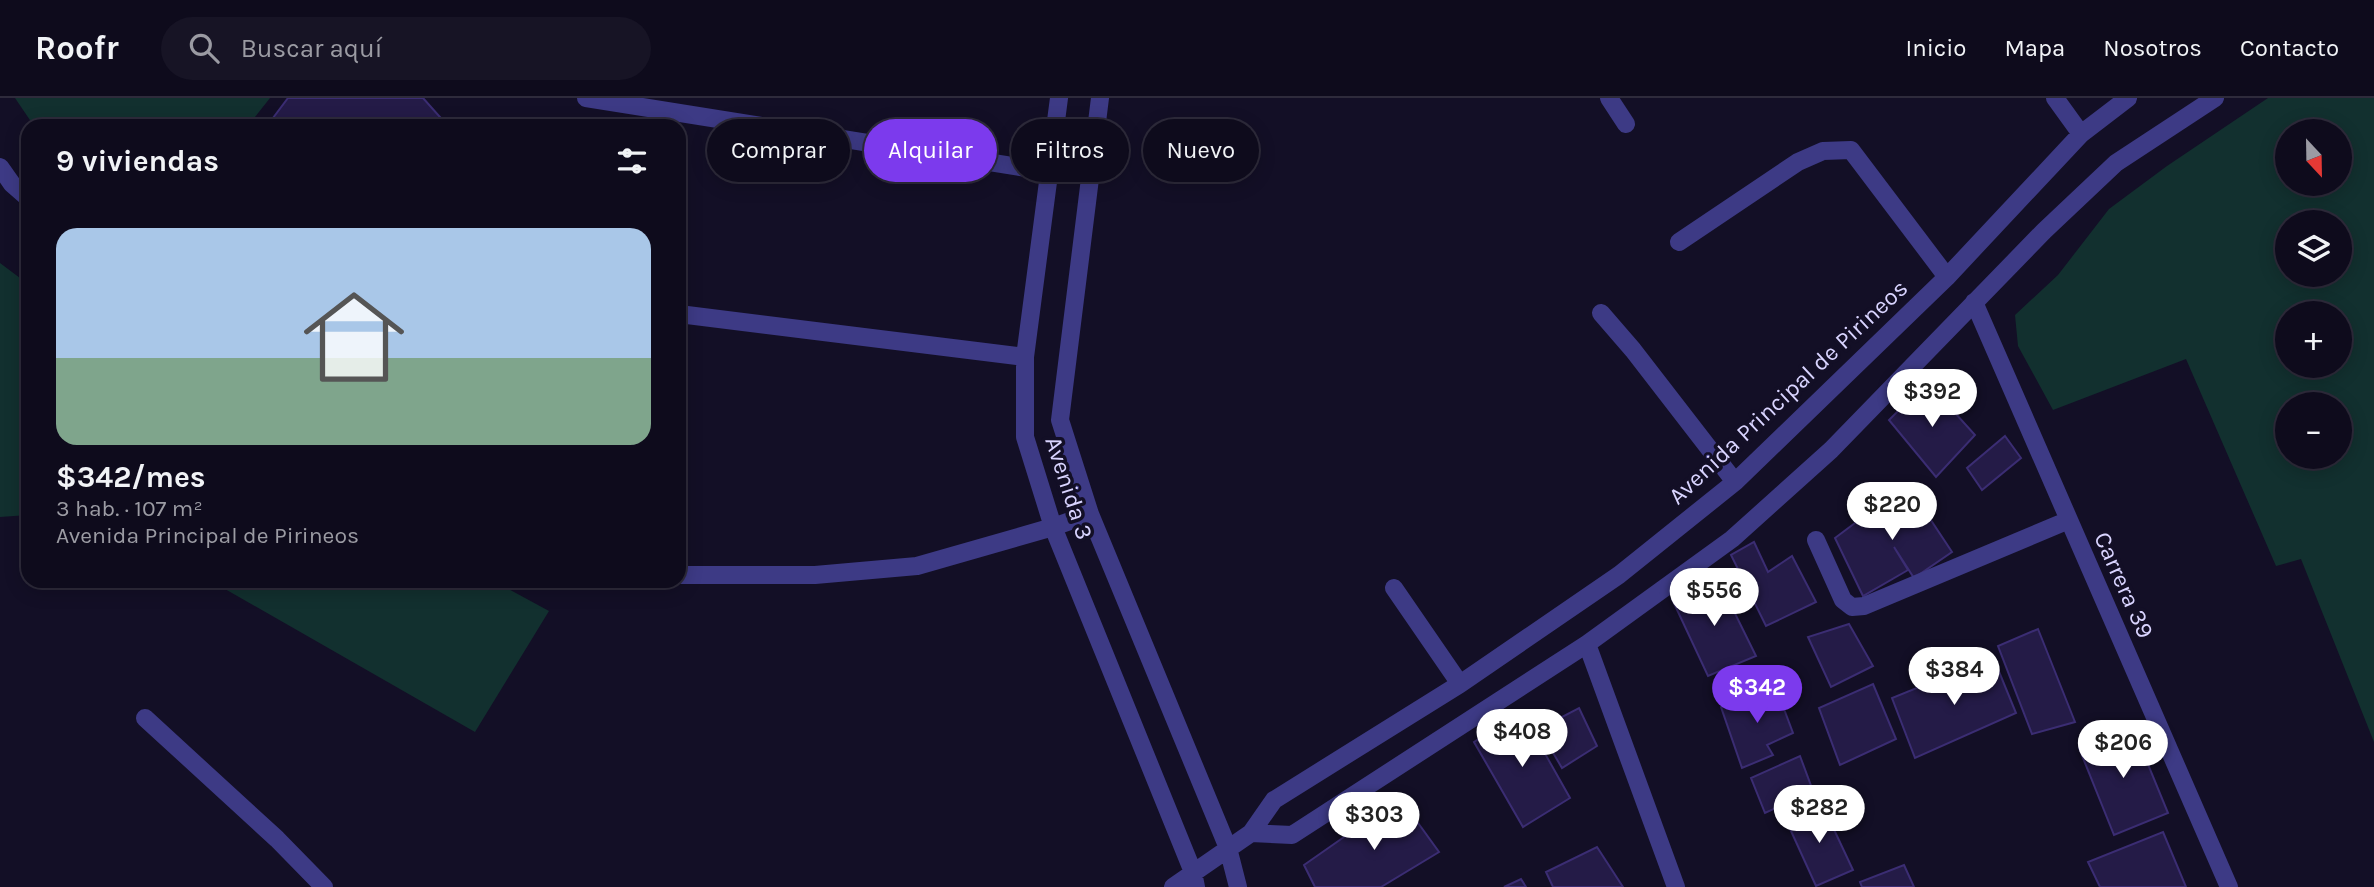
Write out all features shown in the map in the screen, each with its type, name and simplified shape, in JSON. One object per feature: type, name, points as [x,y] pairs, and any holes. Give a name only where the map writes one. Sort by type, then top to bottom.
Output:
[{"type":"street","points":[[586,98],[1011,166]]},
{"type":"street","name":"Avenida 3","points":[[1057,119],[1059,98]]},
{"type":"street","name":"Avenida 3","points":[[1100,98],[1060,420],[1090,514],[1228,848],[1238,887]]},
{"type":"street","points":[[1609,98],[1626,124]]},
{"type":"street","points":[[2055,98],[2081,134]]},
{"type":"street","name":"Avenida Principal de Pirineos","points":[[1173,887],[1194,879],[1228,848],[1251,833],[1274,800],[1461,684],[1619,575],[1735,482],[1947,277],[2081,134],[2128,98]]},
{"type":"street","points":[[1251,833],[1292,835],[1587,644],[1732,539],[1831,450],[2044,231],[2116,163],[2215,98]]},
{"type":"street","points":[[1679,242],[1798,162],[1824,151],[1851,150],[1947,277]]},
{"type":"street","points":[[0,167],[21,192]]},
{"type":"street","name":"Avenida 3","points":[[1050,182],[1026,357],[1026,437],[1054,527],[1194,879]]},
{"type":"street","name":"Carrera 39","points":[[1974,302],[2229,887]]},
{"type":"street","points":[[1601,313],[1735,482]]},
{"type":"street","points":[[686,315],[1026,357]]},
{"type":"street","points":[[686,575],[815,575],[917,566],[1090,514]]},
{"type":"street","points":[[1816,540],[1843,600],[1852,607],[1864,606],[2069,520]]},
{"type":"street","points":[[1394,588],[1461,684]]},
{"type":"street","points":[[1587,644],[1676,887]]},
{"type":"street","points":[[145,718],[277,839],[324,887]]},
{"type":"green space","points":[[15,98],[270,98],[254,119],[29,119]]},
{"type":"green space","points":[[2268,98],[2374,98],[2374,742],[2301,559],[2276,566],[2186,359],[2053,410],[2018,346],[2015,315],[2058,275],[2109,209]]},
{"type":"green space","points":[[0,263],[21,279],[21,516],[0,517]]},
{"type":"green space","points":[[223,588],[507,588],[549,611],[475,732]]},
{"type":"building","points":[[288,98],[423,98],[442,119],[272,119]]},
{"type":"building","points":[[1927,382],[1975,435],[1936,477],[1889,420]]},
{"type":"building","points":[[2005,436],[2021,458],[1982,490],[1967,468]]},
{"type":"building","points":[[1907,484],[1952,552],[1914,578],[1894,547],[1908,570],[1863,596],[1835,538]]},
{"type":"building","points":[[1754,542],[1768,572],[1792,556],[1816,602],[1766,626],[1731,555]]},
{"type":"building","points":[[1718,579],[1756,656],[1708,676],[1672,599]]},
{"type":"building","points":[[1849,624],[1873,666],[1831,687],[1808,637]]},
{"type":"building","points":[[2038,629],[2075,722],[2032,734],[1998,646]]},
{"type":"building","points":[[1993,657],[2016,713],[1915,758],[1892,698]]},
{"type":"building","points":[[1873,684],[1896,739],[1840,765],[1819,708]]},
{"type":"building","points":[[1775,685],[1793,733],[1767,745],[1773,755],[1742,768],[1721,707]]},
{"type":"building","points":[[1579,708],[1597,746],[1562,768],[1539,729]]},
{"type":"building","points":[[1521,711],[1570,798],[1523,827],[1474,742]]},
{"type":"building","points":[[2131,723],[2168,813],[2114,835],[2079,748]]},
{"type":"building","points":[[1800,756],[1813,791],[1765,813],[1751,778]]},
{"type":"building","points":[[1400,798],[1439,852],[1381,887],[1315,887],[1304,865]]},
{"type":"building","points":[[1822,804],[1853,870],[1816,886],[1786,820]]},
{"type":"building","points":[[2163,832],[2186,887],[2100,887],[2088,862]]},
{"type":"building","points":[[1597,847],[1623,887],[1553,887],[1546,872]]},
{"type":"building","points":[[1904,865],[1914,887],[1862,887],[1860,882]]},
{"type":"building","points":[[1521,879],[1526,887],[1504,887]]}]
